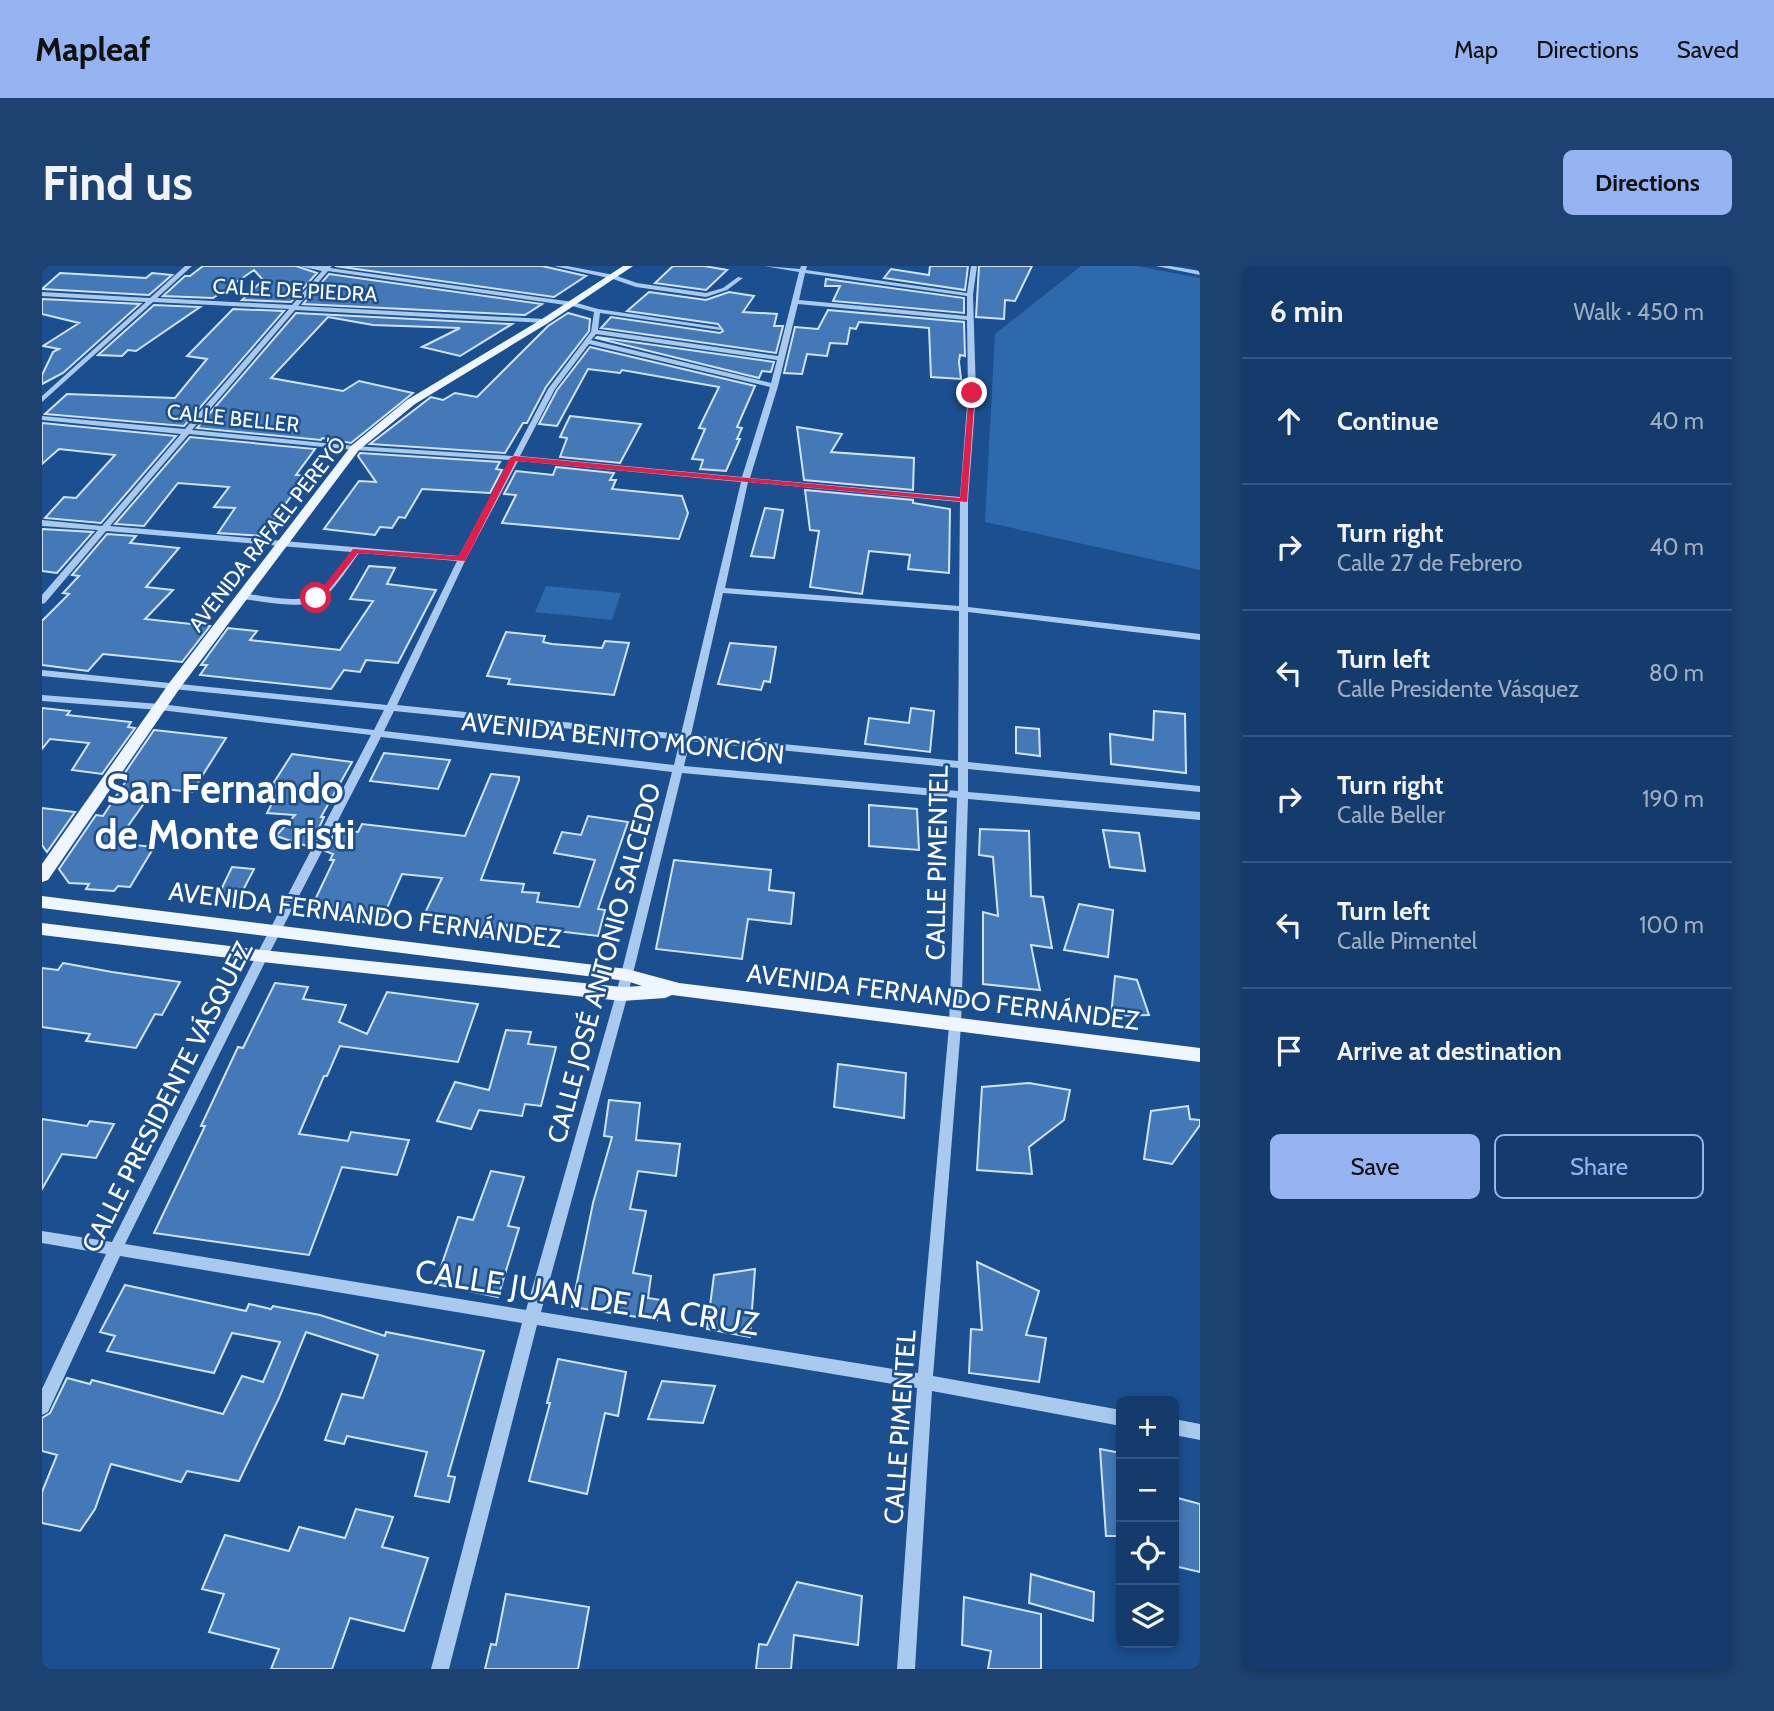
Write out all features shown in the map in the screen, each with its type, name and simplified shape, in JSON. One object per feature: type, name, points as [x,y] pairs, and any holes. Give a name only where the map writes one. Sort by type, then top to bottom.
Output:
[{"type":"main road","name":"AVENIDA RAFAEL PEREYÓ","points":[[42,876],[175,685],[355,448],[411,402],[573,304],[629,266]]},
{"type":"main road","name":"AVENIDA FERNANDO FERNÁNDEZ","points":[[42,902],[277,929],[627,975],[679,990],[1200,1055]]},
{"type":"main road","name":"AVENIDA FERNANDO FERNÁNDEZ","points":[[42,929],[262,956],[622,994],[679,990]]},
{"type":"street","points":[[42,400],[189,266]]},
{"type":"street","points":[[302,266],[573,304],[597,312],[718,329]]},
{"type":"street","points":[[557,266],[614,277],[636,285],[706,295],[725,289],[740,278]]},
{"type":"street","points":[[592,273],[601,266]]},
{"type":"street","points":[[767,266],[803,269],[970,295]]},
{"type":"street","name":"CALLE PIMENTEL","points":[[906,1669],[925,1382],[955,1026],[962,794],[964,500],[972,393],[970,295],[974,266]]},
{"type":"street","points":[[1159,266],[1200,274]]},
{"type":"street","points":[[42,601],[328,268]]},
{"type":"street","name":"CALLE JOSÉ ANTONIO SALCEDO","points":[[440,1669],[531,1319],[627,975],[745,480],[774,386],[803,269]]},
{"type":"street","name":"CALLE DE PIEDRA","points":[[42,294],[545,321]]},
{"type":"street","points":[[794,302],[970,318]]},
{"type":"street","name":"CALLE PRESIDENTE VÁSQUEZ","points":[[42,1407],[115,1250],[262,956],[390,709],[462,559],[552,389],[590,337],[597,312]]},
{"type":"street","points":[[590,337],[781,358]]},
{"type":"street","points":[[590,337],[774,386]]},
{"type":"street","name":"CALLE BELLER","points":[[42,418],[355,448],[514,458],[964,500]]},
{"type":"street","points":[[42,523],[462,559]]},
{"type":"street","points":[[241,596],[302,601],[316,598],[356,551]]},
{"type":"street","points":[[719,590],[965,609],[1200,637]]},
{"type":"street","name":"AVENIDA BENITO MONCIÓN","points":[[42,673],[1200,789]]},
{"type":"street","name":"AVENIDA BENITO MONCIÓN","points":[[42,698],[160,707],[678,769],[1200,816]]},
{"type":"street","name":"CALLE JUAN DE LA CRUZ","points":[[42,1237],[925,1382],[1116,1417]]},
{"type":"street","points":[[1179,1428],[1200,1432]]},
{"type":"shaded area","points":[[1081,266],[1137,266],[1200,278],[1200,570],[985,522],[995,334]]},
{"type":"shaded area","points":[[546,586],[621,593],[612,620],[535,612]]},
{"type":"building","points":[[203,266],[296,266],[317,273],[291,302],[242,300],[263,280],[254,270],[213,298],[163,296],[185,276],[190,276]]},
{"type":"building","points":[[335,266],[542,266],[586,276],[554,297]]},
{"type":"building","points":[[673,266],[704,266],[727,270],[706,290],[655,283]]},
{"type":"building","points":[[930,266],[968,266],[965,290],[884,278],[891,269],[929,275]]},
{"type":"building","points":[[979,266],[1032,266],[1015,301],[1005,300],[1004,319],[976,317]]},
{"type":"building","points":[[60,273],[146,278],[152,273],[172,275],[149,295],[42,289]]},
{"type":"building","points":[[329,274],[542,304],[525,315],[303,304]]},
{"type":"building","points":[[826,279],[964,298],[964,313],[833,301],[840,286],[825,286]]},
{"type":"building","points":[[649,292],[706,300],[729,292],[754,296],[743,312],[777,314],[774,326],[783,326],[776,353],[601,328],[611,317],[720,333],[723,331],[718,324],[627,311]]},
{"type":"building","points":[[42,299],[140,304],[63,373],[42,384],[42,375],[53,352],[59,349],[43,346],[79,323],[42,314]]},
{"type":"building","points":[[154,305],[200,307],[136,351],[128,350],[122,356],[98,355]]},
{"type":"building","points":[[233,309],[284,311],[184,426],[45,414],[67,394],[175,398],[207,359],[187,356]]},
{"type":"building","points":[[828,310],[964,322],[965,356],[960,355],[959,362],[961,379],[931,377],[929,328],[859,322],[856,329],[850,328],[847,344],[830,343],[827,356],[807,354],[802,374],[784,373],[795,327],[818,329]]},
{"type":"building","points":[[296,313],[512,324],[460,356],[422,347],[460,328],[373,325],[328,317],[271,378],[343,391],[359,381],[413,393],[351,443],[322,438],[197,428]]},
{"type":"building","points":[[568,313],[590,319],[589,331],[546,387],[527,423],[523,423],[505,453],[370,444],[431,397],[443,400],[455,393],[477,397],[548,326]]},
{"type":"building","points":[[597,337],[774,362],[771,372],[762,371],[759,378]]},
{"type":"building","points":[[590,347],[755,386],[737,427],[742,428],[737,439],[740,439],[726,471],[700,469],[703,460],[692,459],[705,429],[699,428],[719,387],[622,370],[620,373],[588,369],[557,426],[539,424],[557,390]]},
{"type":"building","points":[[570,416],[641,424],[620,463],[560,457],[567,438],[560,437]]},
{"type":"building","points":[[42,423],[176,436],[101,523],[45,518],[64,497],[76,498],[115,455],[59,449],[42,464]]},
{"type":"building","points":[[797,427],[842,434],[831,452],[914,458],[913,490],[804,480]]},
{"type":"building","points":[[190,437],[315,449],[296,475],[306,476],[262,536],[218,533],[235,508],[214,507],[229,487],[178,483],[144,526],[115,524]]},
{"type":"building","points":[[360,453],[500,462],[496,469],[502,470],[490,493],[422,489],[405,518],[399,517],[392,528],[380,527],[375,535],[324,529],[359,481],[376,482],[358,456]]},
{"type":"building","points":[[556,467],[614,473],[610,480],[616,480],[612,489],[682,496],[688,513],[679,539],[502,523],[516,495],[504,494],[516,471],[553,475]]},
{"type":"building","points":[[805,490],[913,500],[913,503],[950,509],[949,573],[908,569],[910,555],[869,551],[862,594],[810,587],[819,531],[810,530]]},
{"type":"building","points":[[765,508],[783,510],[774,558],[751,556]]},
{"type":"building","points":[[42,529],[93,532],[57,573],[42,571]]},
{"type":"building","points":[[107,534],[136,536],[130,543],[179,548],[146,587],[173,590],[145,619],[210,626],[182,662],[103,654],[88,671],[42,665],[42,621],[69,594],[63,593],[79,576],[72,575]]},
{"type":"building","points":[[369,566],[395,568],[387,584],[436,590],[398,663],[366,660],[360,672],[344,670],[331,689],[200,675],[207,665],[201,665],[228,628],[257,631],[250,640],[340,650],[373,601],[350,599]]},
{"type":"building","points":[[506,632],[545,636],[543,642],[552,644],[602,648],[605,641],[629,643],[614,695],[508,684],[510,679],[487,676]]},
{"type":"building","points":[[730,643],[776,647],[770,682],[764,681],[761,690],[718,684]]},
{"type":"building","points":[[42,708],[70,711],[67,715],[131,722],[128,727],[135,728],[102,774],[72,770],[89,743],[50,739],[42,749]]},
{"type":"building","points":[[911,708],[934,711],[930,752],[865,744],[869,718],[909,723]]},
{"type":"building","points":[[1154,711],[1185,714],[1186,773],[1111,764],[1110,734],[1153,740]]},
{"type":"building","points":[[1016,727],[1039,729],[1040,756],[1016,753]]},
{"type":"building","points":[[154,730],[226,738],[192,792],[155,788],[116,843],[154,847],[130,887],[118,886],[114,891],[86,889],[89,884],[69,883],[59,869],[96,815],[103,816],[128,778],[122,777]]},
{"type":"building","points":[[384,753],[450,760],[438,789],[370,781]]},
{"type":"building","points":[[292,754],[352,762],[321,817],[324,817],[310,847],[276,836],[295,815],[267,813],[280,788],[271,787]]},
{"type":"building","points":[[491,774],[519,777],[519,780],[481,880],[524,884],[522,892],[539,893],[537,902],[579,907],[595,860],[554,853],[562,832],[581,835],[588,816],[628,822],[598,909],[605,910],[598,936],[507,925],[500,938],[481,936],[483,931],[421,921],[442,878],[402,874],[380,924],[333,918],[338,907],[313,904],[334,860],[330,860],[333,854],[325,851],[336,830],[358,832],[362,824],[465,836]]},
{"type":"building","points":[[869,805],[917,809],[919,850],[869,846]]},
{"type":"building","points":[[42,808],[75,812],[47,852],[42,845]]},
{"type":"building","points":[[980,829],[1029,831],[1031,896],[1043,897],[1052,948],[1031,945],[1040,990],[983,984],[983,912],[998,916],[993,857],[979,855]]},
{"type":"building","points":[[1103,830],[1139,833],[1145,871],[1110,867]]},
{"type":"building","points":[[674,860],[771,870],[769,890],[794,893],[791,924],[748,919],[742,959],[656,949]]},
{"type":"building","points":[[232,867],[254,869],[239,898],[218,896]]},
{"type":"building","points":[[1079,904],[1113,910],[1108,957],[1064,950]]},
{"type":"building","points":[[63,963],[180,982],[162,1015],[155,1014],[136,1048],[86,1041],[90,1034],[42,1027],[42,968],[58,970]]},
{"type":"building","points":[[1115,976],[1137,980],[1149,1015],[1111,1016]]},
{"type":"building","points":[[275,983],[308,987],[303,999],[346,1005],[339,1022],[367,1034],[387,992],[478,1004],[458,1062],[340,1046],[299,1134],[348,1141],[351,1132],[409,1140],[397,1175],[342,1167],[309,1255],[154,1233],[205,1126],[201,1126],[238,1047],[243,1048]]},
{"type":"building","points":[[506,1030],[531,1032],[528,1044],[556,1047],[541,1106],[525,1104],[522,1116],[479,1110],[471,1129],[437,1121],[455,1082],[489,1090]]},
{"type":"building","points":[[838,1064],[906,1073],[904,1118],[834,1107]]},
{"type":"building","points":[[1029,1083],[1070,1090],[1064,1120],[1029,1147],[1032,1174],[977,1170],[982,1087]]},
{"type":"building","points":[[609,1100],[640,1103],[636,1140],[680,1144],[676,1176],[638,1171],[630,1209],[646,1211],[633,1273],[651,1276],[648,1298],[661,1300],[657,1320],[572,1307],[593,1203],[612,1137],[604,1136]]},
{"type":"building","points":[[1188,1106],[1190,1119],[1200,1120],[1200,1125],[1172,1164],[1144,1159],[1151,1111]]},
{"type":"building","points":[[42,1119],[87,1126],[90,1121],[114,1124],[96,1158],[62,1154],[42,1189]]},
{"type":"building","points":[[491,1171],[524,1177],[508,1226],[519,1228],[498,1297],[435,1284],[458,1217],[473,1220]]},
{"type":"building","points":[[977,1262],[1039,1291],[1026,1335],[1046,1338],[1039,1382],[969,1373],[971,1329],[982,1330]]},
{"type":"building","points":[[755,1269],[750,1337],[707,1329],[714,1275]]},
{"type":"building","points":[[125,1285],[246,1311],[249,1304],[271,1309],[273,1306],[320,1315],[385,1336],[386,1332],[484,1351],[448,1476],[455,1477],[449,1502],[415,1496],[427,1452],[347,1436],[344,1444],[325,1440],[342,1394],[363,1398],[378,1355],[306,1332],[279,1398],[239,1481],[187,1471],[181,1482],[111,1464],[95,1509],[80,1531],[42,1523],[42,1492],[57,1455],[42,1451],[42,1418],[50,1413],[67,1378],[90,1384],[92,1380],[223,1414],[242,1376],[263,1382],[280,1342],[232,1333],[214,1373],[107,1351],[115,1336],[100,1332]]},
{"type":"building","points":[[558,1359],[626,1372],[618,1416],[605,1413],[587,1494],[529,1481],[550,1403],[547,1403]]},
{"type":"building","points":[[662,1381],[715,1386],[703,1423],[648,1419]]},
{"type":"building","points":[[1100,1449],[1116,1452],[1116,1536],[1106,1536]]},
{"type":"building","points":[[1179,1498],[1200,1504],[1200,1572],[1179,1567]]},
{"type":"building","points":[[356,1509],[393,1517],[382,1547],[428,1558],[404,1631],[350,1618],[332,1669],[271,1669],[279,1649],[209,1632],[224,1594],[202,1589],[225,1535],[289,1551],[299,1527],[345,1538]]},
{"type":"building","points":[[1031,1574],[1094,1592],[1093,1621],[1029,1603]]},
{"type":"building","points":[[797,1582],[862,1596],[858,1645],[794,1635],[791,1669],[756,1669],[759,1644],[767,1645]]},
{"type":"building","points":[[506,1594],[589,1607],[578,1669],[485,1669],[491,1644],[496,1645]]},
{"type":"building","points":[[964,1597],[1041,1614],[1041,1669],[988,1669],[991,1651],[962,1645]]},
{"type":"district","name":"San Fernando de Monte Cristi","points":[[225,811]]},
{"type":"route","points":[[316,598],[356,551],[462,559],[514,458],[964,500],[972,393]]}]
